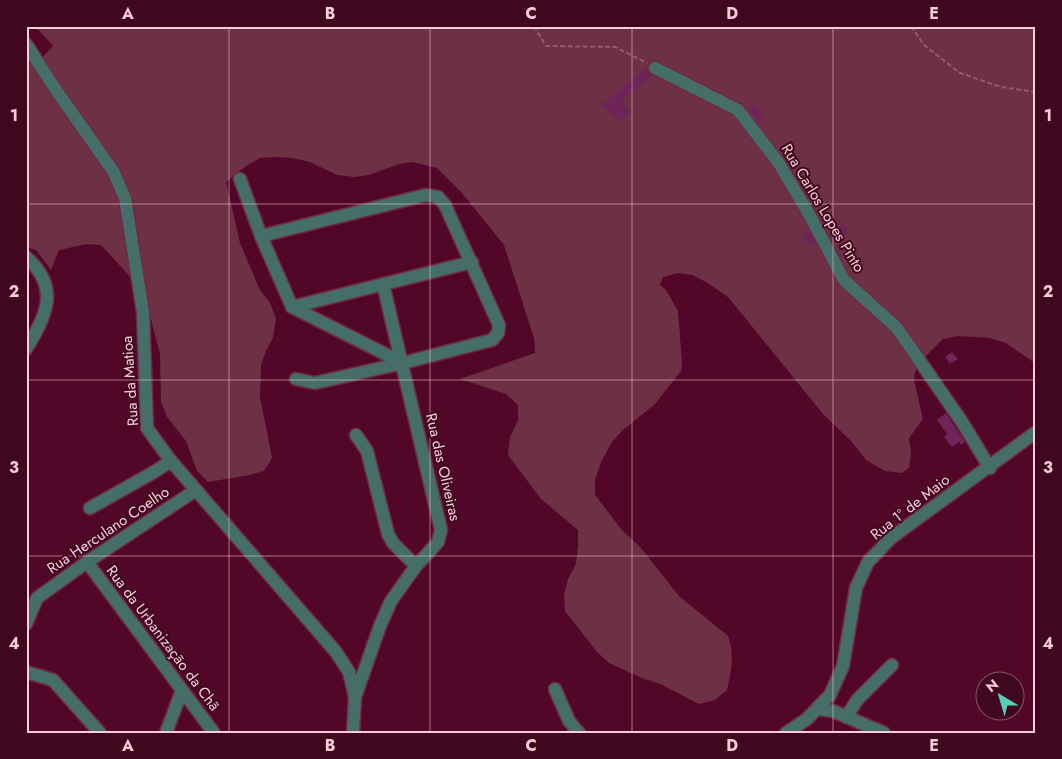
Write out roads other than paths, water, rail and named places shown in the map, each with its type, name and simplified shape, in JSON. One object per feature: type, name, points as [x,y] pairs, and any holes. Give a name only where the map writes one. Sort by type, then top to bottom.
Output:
[{"type":"street","name":"Rua da Matioa","points":[[26,44],[113,171],[125,198],[142,312],[147,428],[171,461],[336,652],[349,672],[354,697],[353,733]]},
{"type":"street","name":"Rua Carlos Lopes Pinto","points":[[655,68],[738,110],[778,162],[809,214],[844,280],[897,328],[962,422],[990,468]]},
{"type":"street","points":[[240,179],[261,236],[292,307],[403,363]]},
{"type":"street","points":[[261,236],[426,195],[438,197],[444,205],[472,262],[499,325],[498,333],[492,340],[403,363],[314,382],[296,379]]},
{"type":"street","points":[[26,257],[36,266],[45,282],[48,300],[42,321],[26,349]]},
{"type":"street","points":[[292,307],[472,262]]},
{"type":"street","name":"Rua das Oliveiras","points":[[354,697],[391,601],[416,566],[438,542],[441,530],[383,284]]},
{"type":"street","name":"Rua 1º de Maio","points":[[786,733],[807,719],[830,695],[843,666],[856,588],[868,562],[891,538],[990,468],[1036,432]]},
{"type":"street","points":[[356,435],[367,451],[388,534],[393,543],[416,566]]},
{"type":"street","points":[[90,508],[171,461]]},
{"type":"street","name":"Rua Herculano Coelho","points":[[26,624],[37,598],[87,562],[196,490]]},
{"type":"street","name":"Rua da Urbanização da Chã","points":[[87,562],[214,733]]},
{"type":"street","points":[[846,717],[858,699],[892,665]]},
{"type":"street","points":[[26,672],[53,680],[100,733]]},
{"type":"street","points":[[556,689],[569,721],[579,733]]},
{"type":"street","points":[[166,733],[182,690]]},
{"type":"street","points":[[818,709],[832,711],[884,733]]}]
